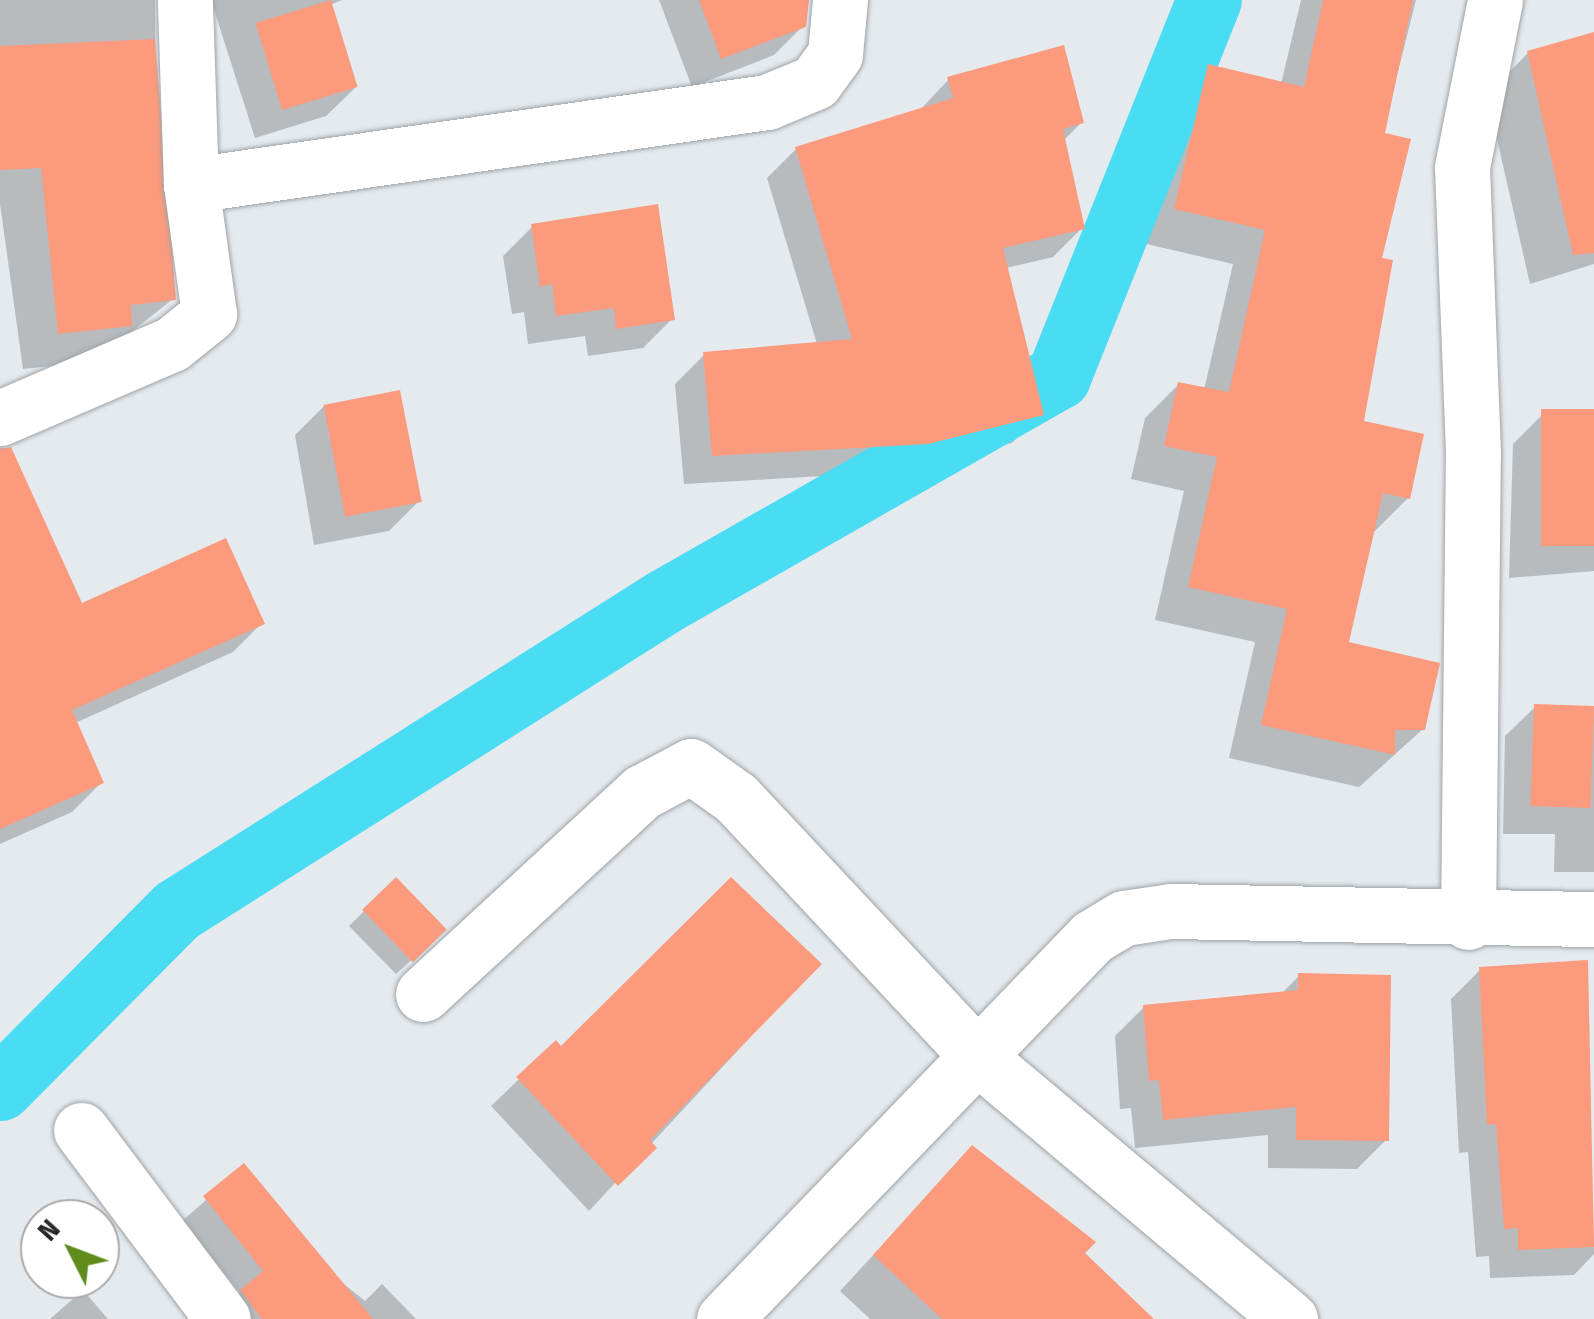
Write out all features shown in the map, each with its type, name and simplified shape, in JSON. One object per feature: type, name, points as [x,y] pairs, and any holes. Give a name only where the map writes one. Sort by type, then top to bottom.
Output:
[{"type":"street","points":[[0,418],[172,344],[208,314],[191,185],[186,0]]},
{"type":"street","points":[[191,185],[767,102],[814,82],[835,54],[840,0]]},
{"type":"street","points":[[1468,922],[1472,453],[1462,167],[1495,0]]},
{"type":"street","points":[[423,994],[642,792],[691,766],[736,798],[980,1060],[1290,1319]]},
{"type":"street","points":[[724,1319],[980,1060],[1092,937],[1124,918],[1171,911],[1468,922],[1594,919]]},
{"type":"street","points":[[81,1130],[221,1318]]},
{"type":"building","points":[[331,0],[358,87],[282,110],[255,23]]},
{"type":"building","points":[[699,0],[809,0],[806,27],[721,59]]},
{"type":"building","points":[[1323,0],[1413,0],[1385,133],[1411,139],[1382,258],[1393,260],[1364,421],[1424,434],[1410,499],[1383,493],[1349,642],[1440,663],[1425,730],[1395,730],[1395,755],[1261,725],[1287,609],[1188,587],[1217,457],[1164,446],[1178,382],[1229,392],[1265,230],[1174,209],[1208,64],[1304,87]]},
{"type":"building","points":[[1594,32],[1594,253],[1573,255],[1527,51]]},
{"type":"building","points":[[155,39],[176,300],[131,305],[132,326],[58,334],[41,168],[0,170],[0,46]]},
{"type":"building","points":[[1064,45],[1084,123],[1063,129],[1085,229],[1003,248],[1044,415],[928,444],[712,456],[703,352],[852,339],[795,147],[953,98],[947,77]]},
{"type":"building","points":[[658,204],[675,320],[616,329],[614,308],[556,316],[552,284],[540,287],[531,224]]},
{"type":"building","points":[[400,390],[422,502],[345,517],[323,405]]},
{"type":"building","points":[[1541,409],[1594,409],[1594,546],[1541,546]]},
{"type":"building","points":[[11,447],[82,603],[226,538],[265,624],[72,710],[104,783],[0,829],[0,449]]},
{"type":"building","points":[[1534,704],[1594,706],[1590,808],[1530,806]]},
{"type":"building","points":[[396,877],[447,930],[413,962],[362,910]]},
{"type":"building","points":[[731,877],[822,964],[650,1140],[657,1148],[618,1186],[516,1077],[556,1040],[561,1046]]},
{"type":"building","points":[[1588,960],[1594,1247],[1518,1250],[1518,1228],[1504,1229],[1496,1124],[1487,1125],[1479,967]]},
{"type":"building","points":[[1298,973],[1391,975],[1389,1141],[1296,1140],[1296,1107],[1163,1120],[1159,1080],[1149,1081],[1143,1005],[1298,990]]},
{"type":"building","points":[[972,1145],[1096,1242],[1085,1253],[1154,1319],[942,1319],[873,1255]]},
{"type":"building","points":[[244,1163],[373,1319],[262,1319],[240,1290],[263,1271],[203,1196]]},
{"type":"waterway","points":[[0,1088],[177,910],[663,602],[1058,377],[1209,0]]}]
